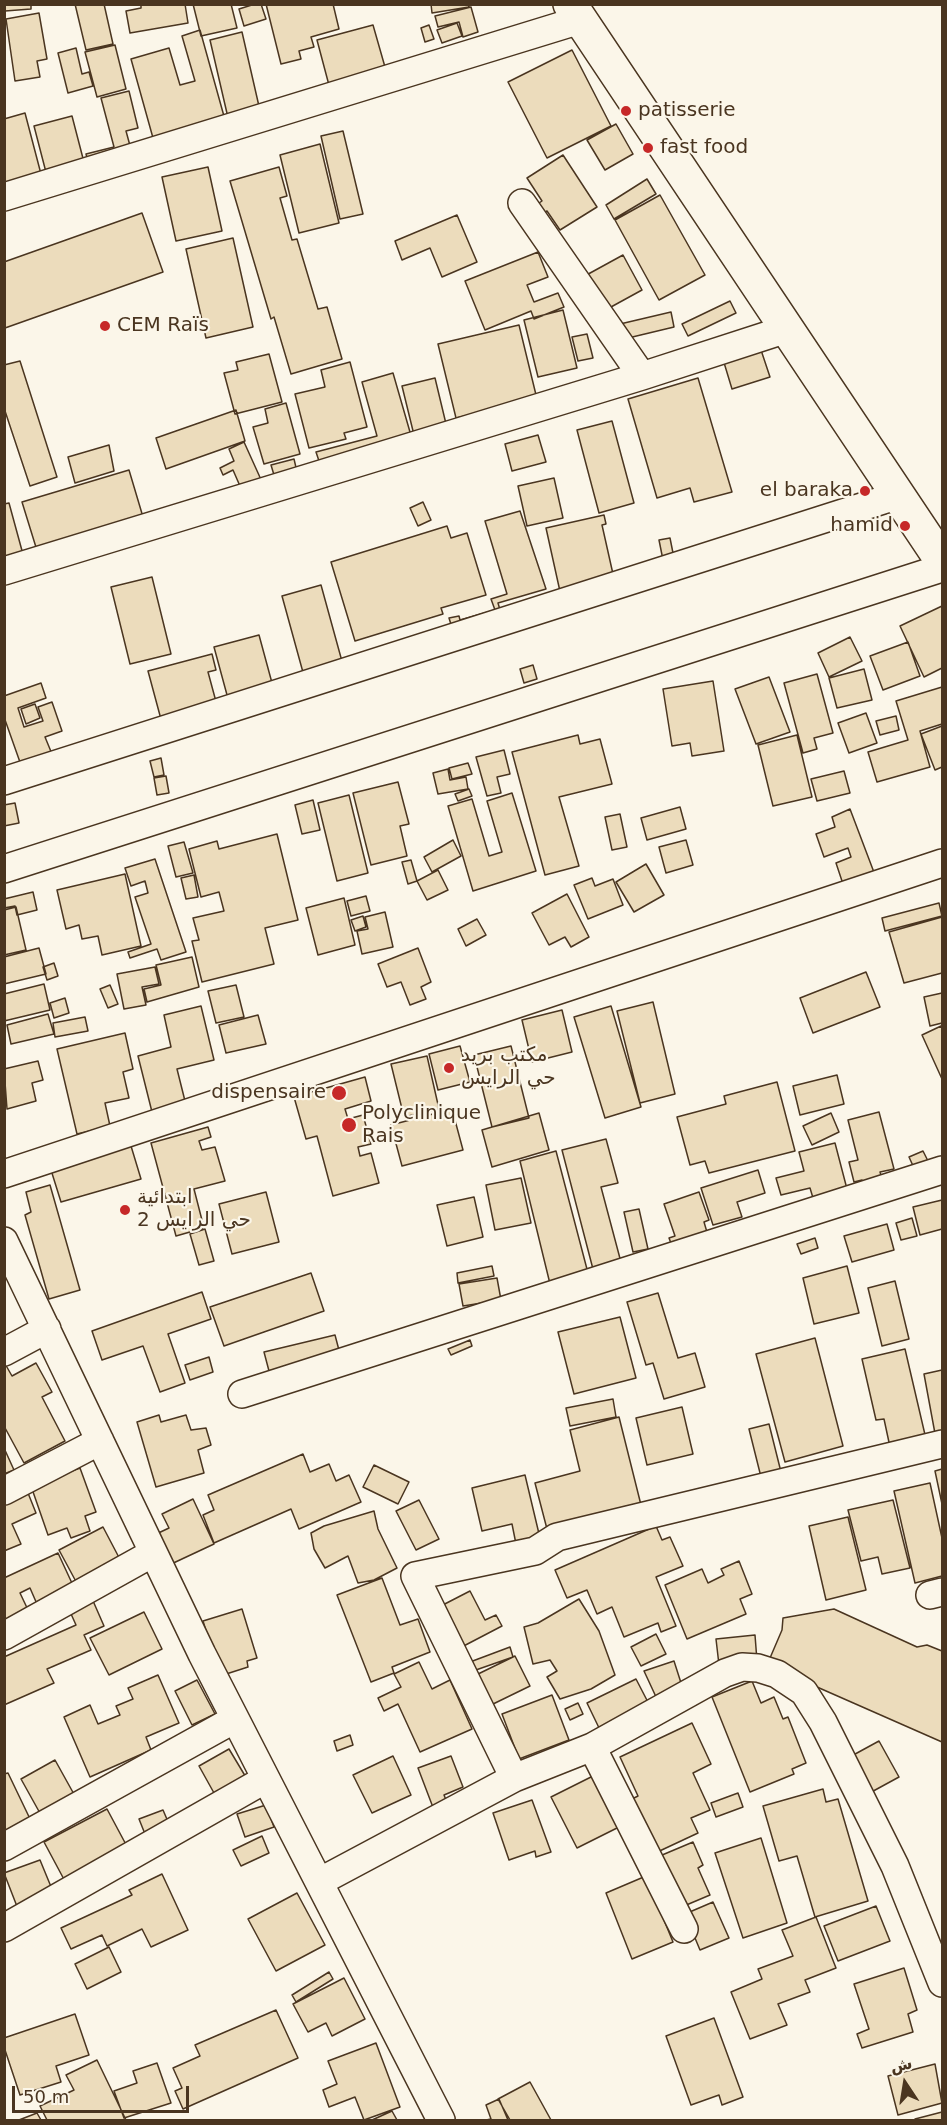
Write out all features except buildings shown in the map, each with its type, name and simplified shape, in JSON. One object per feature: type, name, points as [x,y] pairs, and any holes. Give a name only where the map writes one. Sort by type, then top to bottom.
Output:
[{"type":"main road","points":[[575,12],[942,561]]},
{"type":"street","points":[[4,197],[575,12]]},
{"type":"street","points":[[522,203],[642,376]]},
{"type":"street","points":[[4,571],[642,376],[787,329]]},
{"type":"street","points":[[4,781],[899,495]]},
{"type":"street","points":[[4,869],[942,568]]},
{"type":"street","points":[[4,1174],[942,863]]},
{"type":"street","points":[[242,1394],[942,1170]]},
{"type":"street","points":[[4,1241],[235,1719],[441,2121]]},
{"type":"street","points":[[4,1352],[47,1329]]},
{"type":"street","points":[[4,1491],[100,1441]]},
{"type":"street","points":[[514,1778],[415,1576],[535,1551],[557,1537],[942,1444]]},
{"type":"street","points":[[4,1636],[153,1553]]},
{"type":"street","points":[[319,1882],[514,1778],[592,1747],[725,1673],[742,1667],[758,1668],[789,1681],[804,1692],[823,1722],[895,1866],[942,1983]]},
{"type":"street","points":[[4,1847],[235,1719]]},
{"type":"street","points":[[592,1747],[684,1929]]},
{"type":"street","points":[[4,1928],[266,1779]]},
{"type":"place","name":"patisserie","points":[[626,111]]},
{"type":"place","name":"fast food","points":[[648,148]]},
{"type":"place","name":"CEM Raïs","points":[[105,326]]},
{"type":"place","name":"el baraka","points":[[865,491]]},
{"type":"place","name":"hamid","points":[[905,526]]},
{"type":"place","name":"مكتب بريد حي الرايس","points":[[449,1068]]},
{"type":"place","name":"dispensaire","points":[[339,1093]]},
{"type":"place","name":"Polyclinique Rais","points":[[349,1125]]},
{"type":"place","name":"ابتدائية حي الرايس 2","points":[[125,1210]]}]
